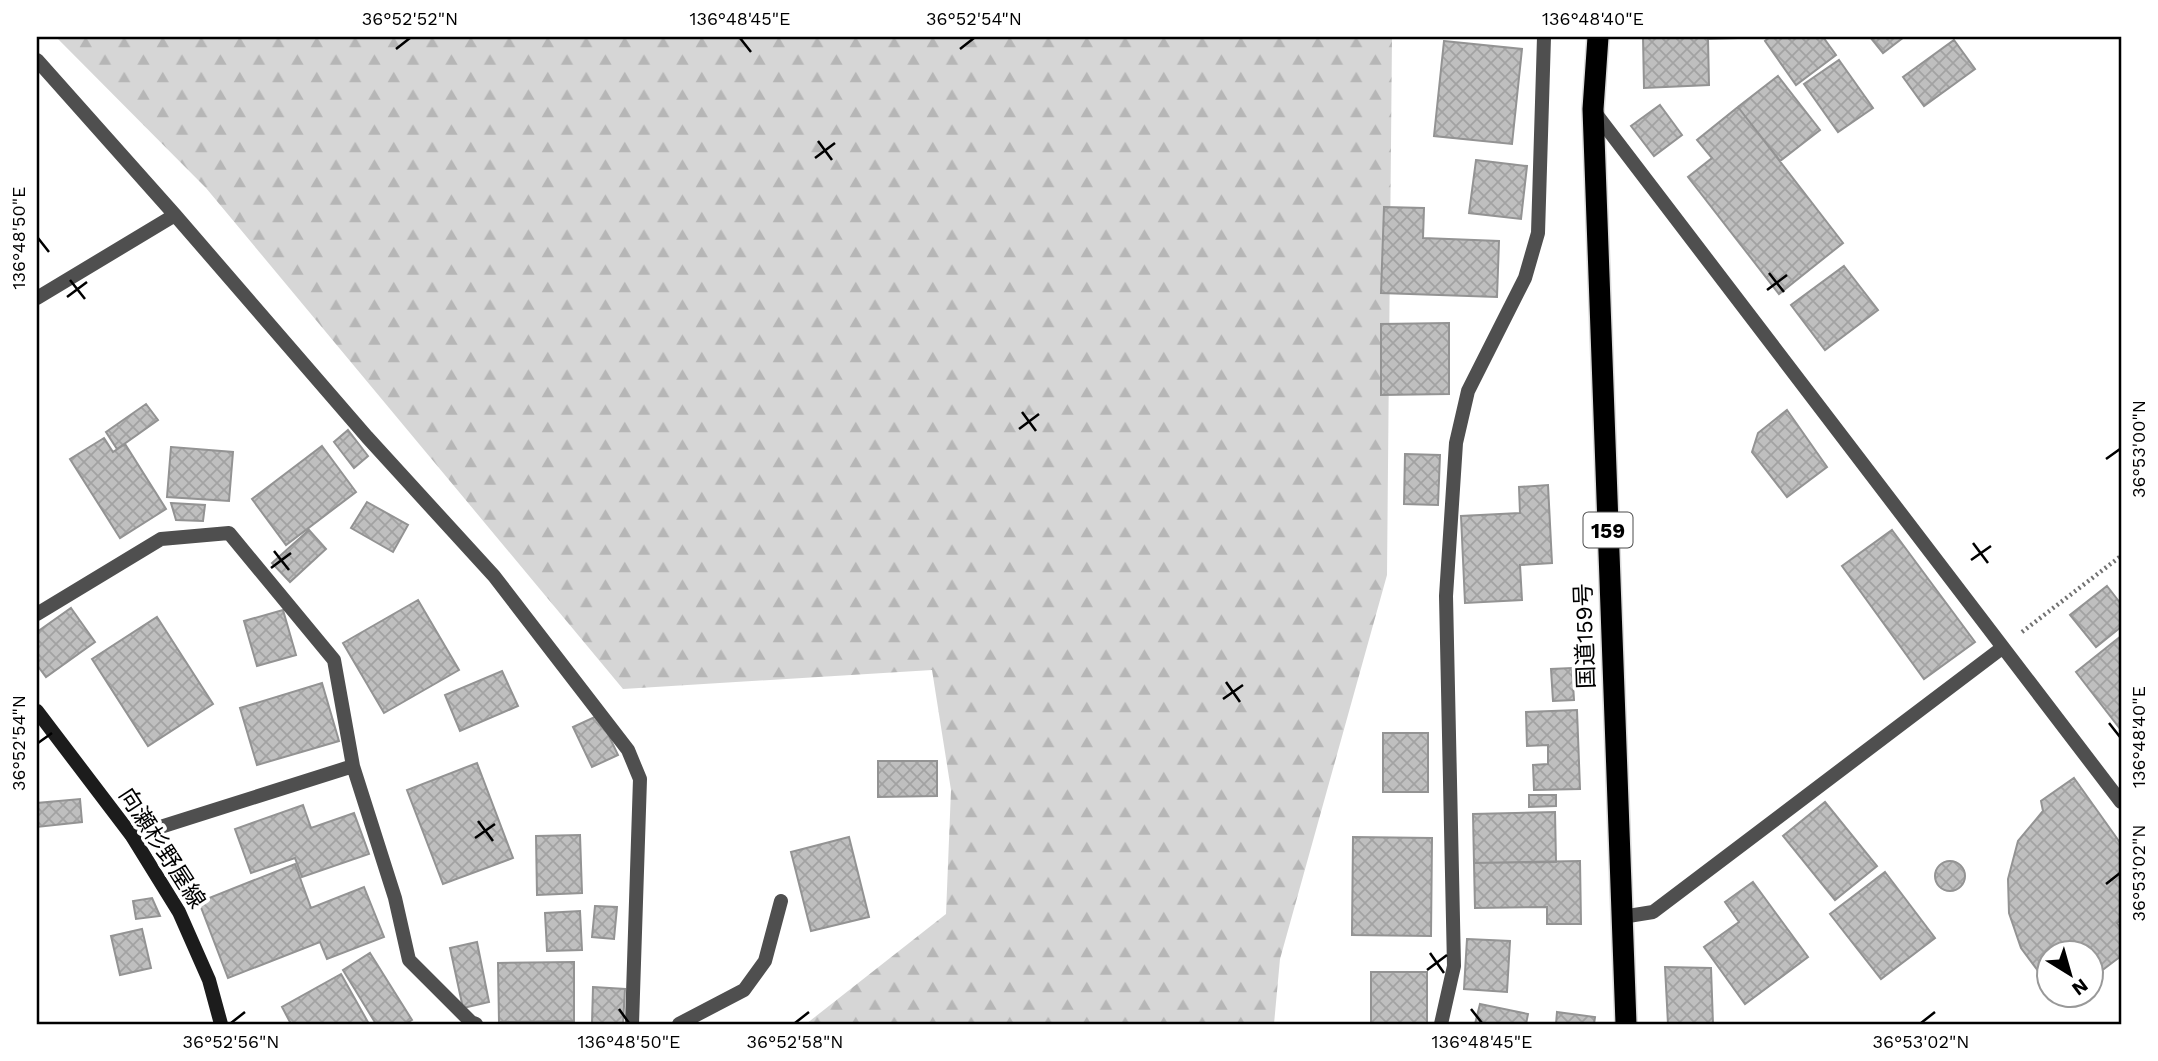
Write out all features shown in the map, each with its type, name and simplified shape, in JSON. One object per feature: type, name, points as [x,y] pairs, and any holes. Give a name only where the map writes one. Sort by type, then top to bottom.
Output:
[{"type":"highway","name":"国道159号","points":[[1598,37],[1593,109],[1626,1024]]},
{"type":"main road","name":"向瀬杉野屋線","points":[[37,710],[132,836],[179,912],[209,980],[221,1024]]},
{"type":"street","points":[[1441,1024],[1454,966],[1446,596],[1456,443],[1468,391],[1525,278],[1538,233],[1544,37]]},
{"type":"street","points":[[37,60],[358,427],[494,576],[628,750],[640,779],[632,1024]]},
{"type":"street","points":[[1593,109],[2121,802]]},
{"type":"street","points":[[37,298],[175,215]]},
{"type":"street","points":[[37,614],[161,539],[229,533],[334,660],[353,766],[395,898],[409,960],[476,1024]]},
{"type":"street","points":[[1622,916],[1653,912],[2002,648]]},
{"type":"street","points":[[132,836],[353,766]]},
{"type":"street","points":[[679,1024],[744,990],[765,961],[781,901]]},
{"type":"path","points":[[2002,648],[2121,556]]},
{"type":"green space","points":[[56,37],[1392,37],[1387,575],[1280,959],[1274,1024],[806,1024],[946,914],[951,790],[932,670],[623,689],[206,188]]},
{"type":"building","points":[[1643,37],[1737,38],[1708,39],[1709,85],[1644,88]]},
{"type":"building","points":[[1770,37],[1823,37],[1836,55],[1796,85],[1765,41]]},
{"type":"building","points":[[1870,37],[1904,37],[1883,53]]},
{"type":"building","points":[[1954,40],[1975,69],[1924,106],[1903,77]]},
{"type":"building","points":[[1444,41],[1522,49],[1512,144],[1434,136]]},
{"type":"building","points":[[1839,60],[1873,108],[1838,132],[1804,84]]},
{"type":"building","points":[[1778,76],[1820,130],[1780,161],[1738,107]]},
{"type":"building","points":[[1660,105],[1682,135],[1654,156],[1631,126]]},
{"type":"building","points":[[1738,107],[1843,243],[1779,294],[1688,177],[1712,158],[1697,140]]},
{"type":"building","points":[[1476,160],[1527,166],[1521,219],[1469,213]]},
{"type":"building","points":[[1384,207],[1424,208],[1423,238],[1499,241],[1497,297],[1381,293]]},
{"type":"building","points":[[1844,266],[1878,310],[1825,350],[1791,305]]},
{"type":"building","points":[[1449,323],[1449,394],[1381,395],[1381,324]]},
{"type":"building","points":[[146,404],[158,420],[117,449],[106,432]]},
{"type":"building","points":[[1787,410],[1827,467],[1787,497],[1752,452],[1758,433]]},
{"type":"building","points":[[348,430],[368,456],[354,468],[334,442]]},
{"type":"building","points":[[104,438],[113,452],[125,444],[166,509],[120,538],[70,459]]},
{"type":"building","points":[[322,446],[356,492],[286,545],[252,499]]},
{"type":"building","points":[[171,447],[233,452],[229,501],[167,497]]},
{"type":"building","points":[[1405,454],[1440,455],[1438,505],[1404,504]]},
{"type":"building","points":[[1548,485],[1552,563],[1520,565],[1522,600],[1465,603],[1461,516],[1520,513],[1519,487]]},
{"type":"building","points":[[367,502],[408,525],[393,552],[351,528]]},
{"type":"building","points":[[171,503],[205,505],[203,521],[176,520]]},
{"type":"building","points":[[309,530],[326,549],[290,582],[272,563]]},
{"type":"building","points":[[1892,530],[1975,642],[1924,679],[1842,566]]},
{"type":"building","points":[[2107,586],[2121,604],[2121,627],[2096,647],[2070,615]]},
{"type":"building","points":[[418,600],[459,670],[384,713],[343,643]]},
{"type":"building","points":[[71,608],[95,642],[46,677],[37,665],[37,632]]},
{"type":"building","points":[[283,610],[296,655],[257,666],[244,621]]},
{"type":"building","points":[[157,617],[213,704],[148,746],[92,659]]},
{"type":"building","points":[[2121,636],[2121,730],[2076,672]]},
{"type":"building","points":[[1572,668],[1574,700],[1553,701],[1551,669]]},
{"type":"building","points":[[502,671],[518,706],[460,731],[445,695]]},
{"type":"building","points":[[322,683],[339,741],[257,765],[240,708]]},
{"type":"building","points":[[1577,710],[1580,789],[1534,790],[1533,765],[1548,764],[1548,745],[1527,746],[1526,712]]},
{"type":"building","points":[[599,715],[618,755],[592,767],[573,727]]},
{"type":"building","points":[[1383,733],[1428,733],[1428,792],[1383,792]]},
{"type":"building","points":[[878,761],[937,761],[937,796],[878,797]]},
{"type":"building","points":[[477,763],[513,858],[443,884],[407,790]]},
{"type":"building","points":[[2074,778],[2121,844],[2121,920],[2117,923],[2121,929],[2121,956],[2106,967],[2106,939],[2036,939],[2036,968],[2021,948],[2009,913],[2008,879],[2018,841],[2043,811],[2041,801]]},
{"type":"building","points":[[1529,795],[1556,795],[1556,806],[1529,807]]},
{"type":"building","points":[[80,799],[82,822],[37,827],[37,803]]},
{"type":"building","points":[[1825,802],[1877,866],[1835,900],[1783,836]]},
{"type":"building","points":[[303,805],[311,828],[354,813],[369,854],[302,877],[295,858],[251,873],[235,829]]},
{"type":"building","points":[[1555,812],[1556,862],[1474,863],[1473,814]]},
{"type":"building","points":[[580,835],[582,893],[537,895],[536,836]]},
{"type":"building","points":[[849,837],[869,917],[811,931],[791,852]]},
{"type":"building","points":[[1353,837],[1432,838],[1431,936],[1352,935]]},
{"type":"building","points":[[1580,861],[1581,924],[1547,924],[1547,907],[1475,908],[1474,863]]},
{"type":"building","points":[[1950,861],[1961,865],[1965,876],[1961,887],[1950,891],[1939,887],[1935,876],[1939,865]]},
{"type":"building","points":[[295,864],[311,908],[364,887],[384,937],[327,959],[320,942],[228,978],[199,902]]},
{"type":"building","points":[[1885,872],[1935,938],[1881,979],[1830,914]]},
{"type":"building","points":[[1753,882],[1808,957],[1745,1004],[1704,947],[1739,922],[1725,902]]},
{"type":"building","points":[[152,898],[160,916],[136,919],[133,901]]},
{"type":"building","points":[[595,906],[617,907],[614,939],[592,937]]},
{"type":"building","points":[[580,911],[582,950],[547,951],[545,913]]},
{"type":"building","points":[[142,929],[151,968],[120,975],[111,936]]},
{"type":"building","points":[[1467,939],[1510,941],[1507,992],[1464,989]]},
{"type":"building","points":[[477,942],[489,1002],[463,1008],[450,948]]},
{"type":"building","points":[[370,953],[412,1020],[405,1024],[376,1024],[343,970]]},
{"type":"building","points":[[574,962],[574,1021],[499,1022],[498,963]]},
{"type":"building","points":[[1665,967],[1711,968],[1713,1024],[1668,1024]]},
{"type":"building","points":[[1371,972],[1427,972],[1427,1024],[1371,1024]]},
{"type":"building","points":[[341,974],[369,1024],[291,1024],[282,1007]]},
{"type":"building","points":[[593,987],[625,989],[623,1024],[592,1024]]},
{"type":"building","points":[[1480,1004],[1528,1014],[1526,1024],[1475,1024]]},
{"type":"building","points":[[1557,1012],[1595,1017],[1594,1024],[1556,1024]]}]
